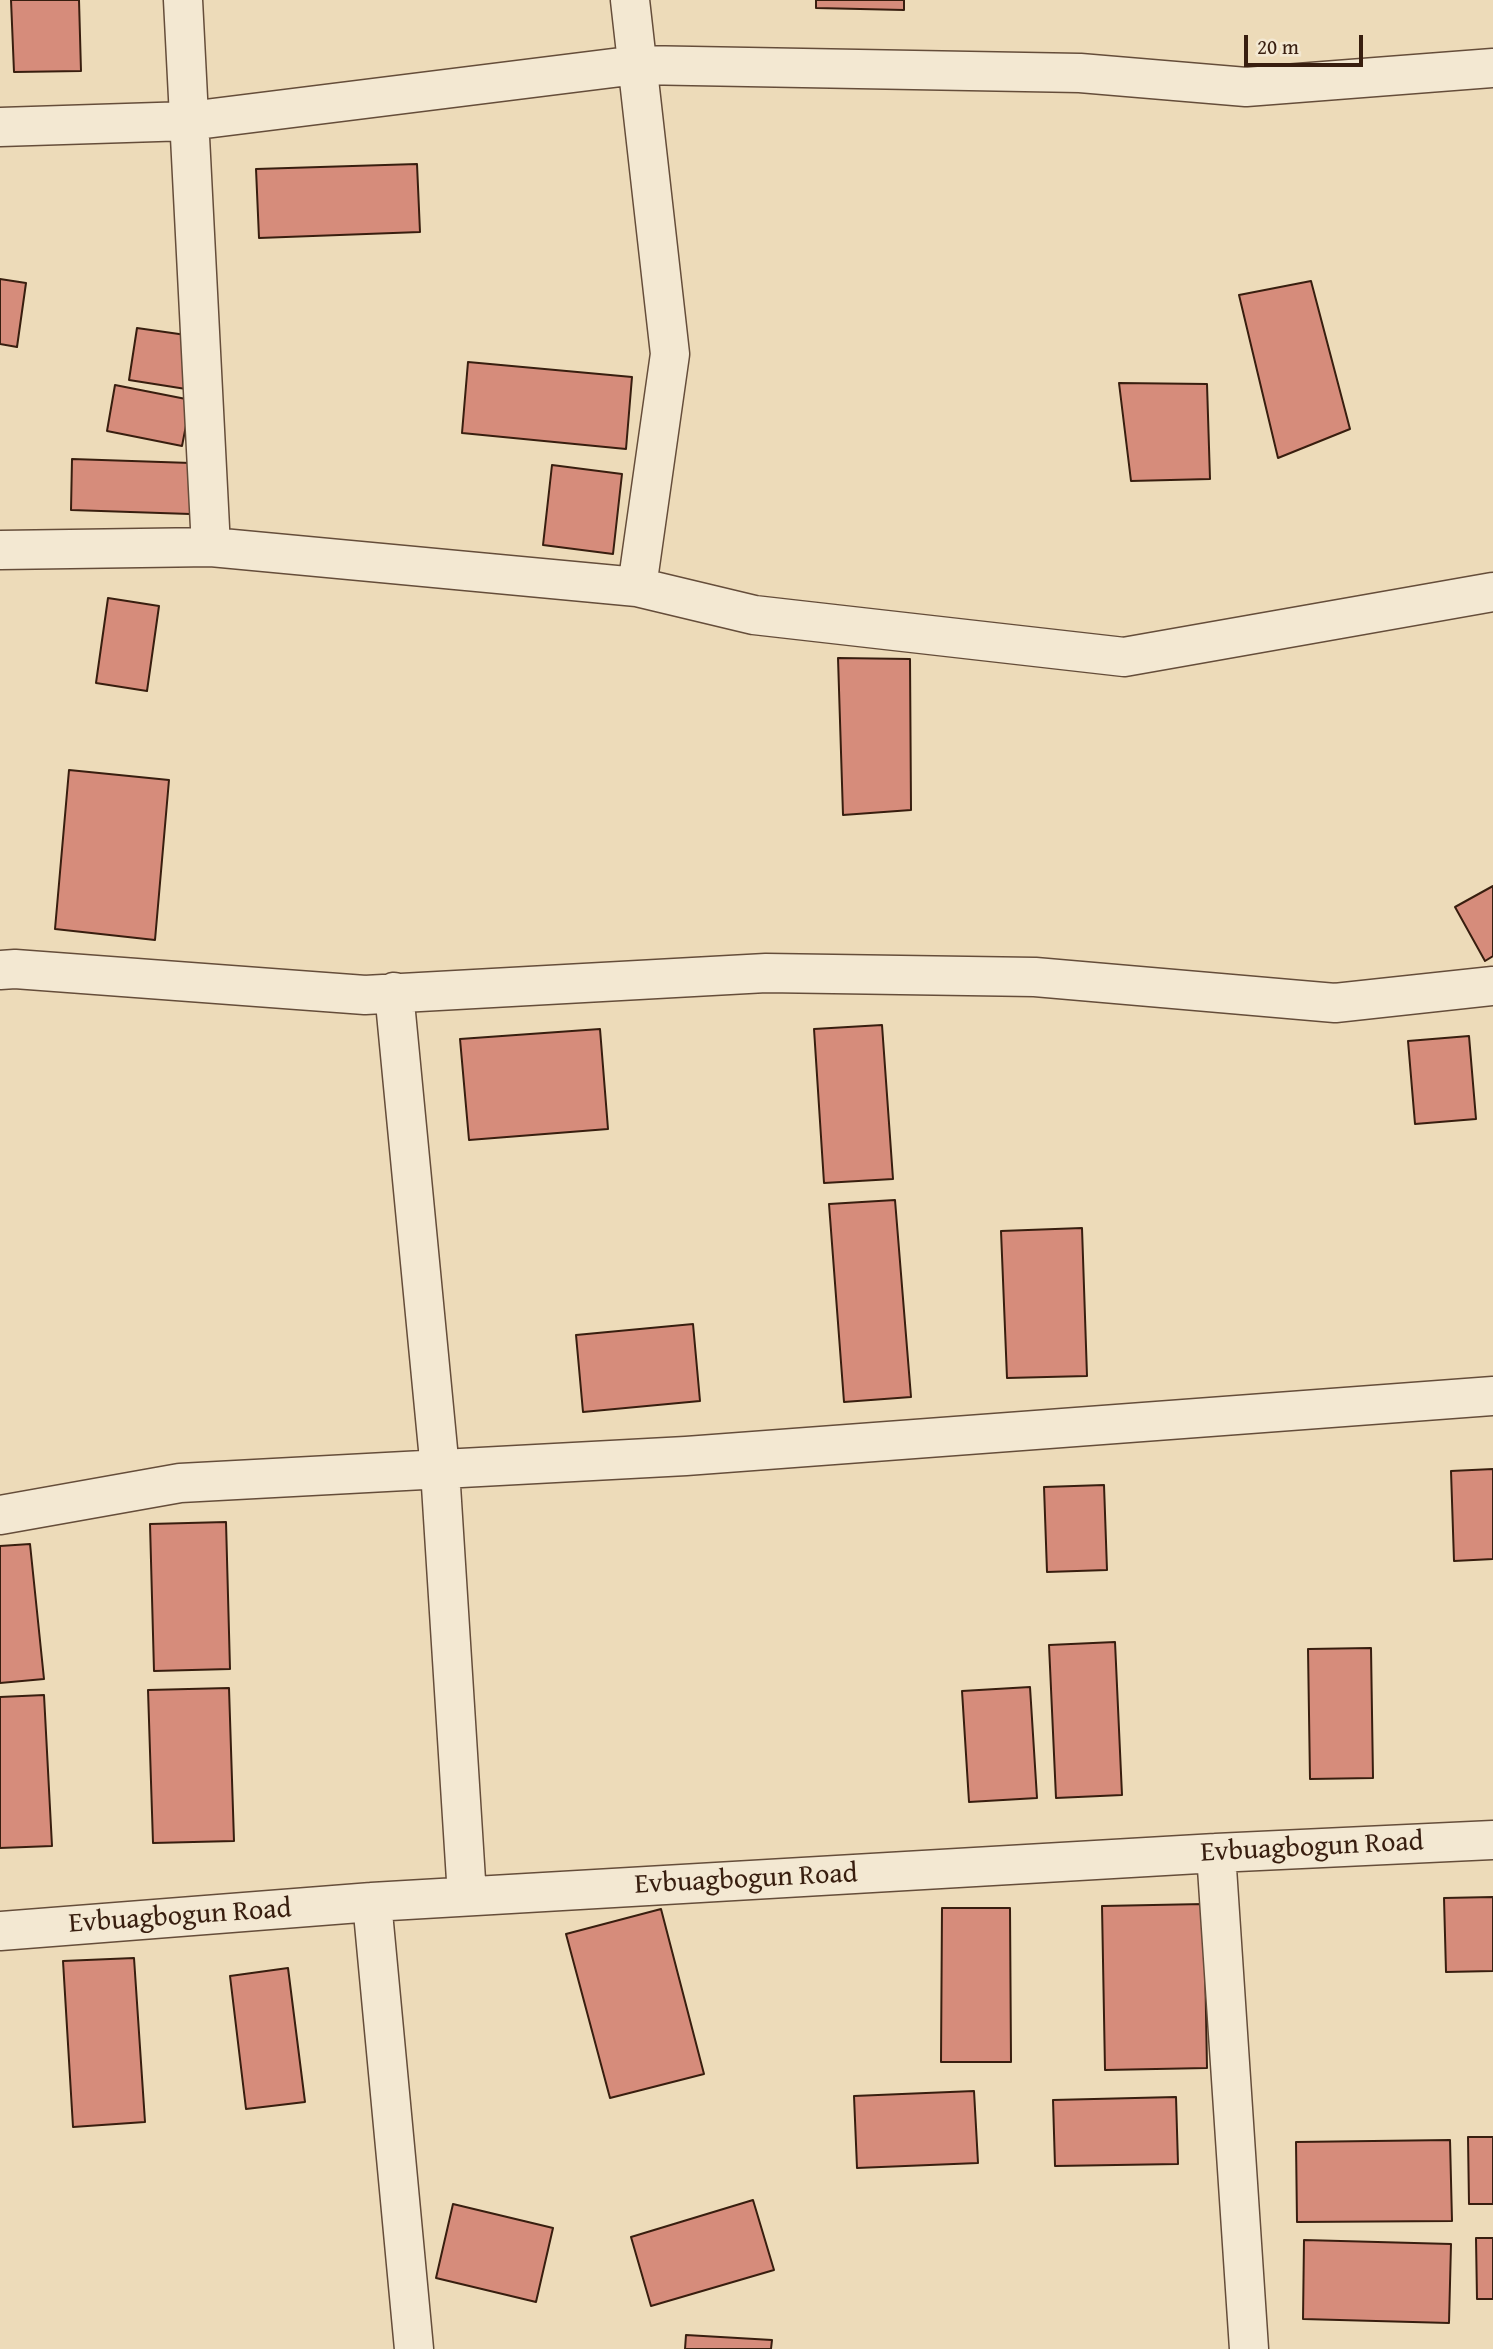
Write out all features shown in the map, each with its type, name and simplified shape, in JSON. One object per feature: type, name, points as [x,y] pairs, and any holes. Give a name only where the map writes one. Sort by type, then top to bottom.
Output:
[{"type":"street","points":[[183,0],[211,547]]},
{"type":"street","points":[[630,0],[670,354],[637,587]]},
{"type":"street","points":[[0,127],[189,121],[637,65],[1080,73],[1246,86],[1493,68]]},
{"type":"street","points":[[0,550],[211,547],[637,587],[754,615],[1124,657],[1493,592]]},
{"type":"street","points":[[0,970],[365,995],[766,973],[1035,977],[1335,1003],[1493,986]]},
{"type":"street","points":[[394,992],[440,1469],[467,1896]]},
{"type":"street","points":[[0,1515],[180,1483],[714,1454],[1493,1396]]},
{"type":"street","name":"Evbuagbogun Road","points":[[0,1931],[467,1896],[1216,1853],[1493,1840]]},
{"type":"street","points":[[1216,1853],[1249,2349]]},
{"type":"street","points":[[372,1902],[414,2349]]},
{"type":"building","points":[[11,0],[79,0],[81,71],[14,72]]},
{"type":"building","points":[[816,0],[904,0],[904,10],[816,8]]},
{"type":"building","points":[[417,164],[420,232],[259,238],[256,169]]},
{"type":"building","points":[[0,279],[26,283],[17,347],[0,344]]},
{"type":"building","points":[[1311,281],[1350,429],[1278,458],[1239,295]]},
{"type":"building","points":[[137,328],[193,336],[186,389],[129,380]]},
{"type":"building","points":[[468,362],[632,377],[626,449],[462,433]]},
{"type":"building","points":[[1119,383],[1207,384],[1210,479],[1131,481]]},
{"type":"building","points":[[115,385],[191,400],[182,446],[107,431]]},
{"type":"building","points":[[72,459],[191,463],[190,514],[71,510]]},
{"type":"building","points":[[552,465],[622,474],[613,554],[543,545]]},
{"type":"building","points":[[108,598],[159,606],[147,691],[96,683]]},
{"type":"building","points":[[838,658],[910,659],[911,810],[843,815]]},
{"type":"building","points":[[69,770],[169,780],[155,940],[55,929]]},
{"type":"building","points":[[1493,886],[1493,956],[1485,961],[1455,907]]},
{"type":"building","points":[[882,1025],[893,1179],[824,1183],[814,1029]]},
{"type":"building","points":[[600,1029],[608,1129],[469,1140],[460,1039]]},
{"type":"building","points":[[1469,1036],[1476,1119],[1415,1124],[1408,1041]]},
{"type":"building","points":[[895,1200],[911,1397],[844,1402],[829,1204]]},
{"type":"building","points":[[1082,1228],[1087,1376],[1007,1378],[1001,1231]]},
{"type":"building","points":[[693,1324],[700,1401],[583,1412],[576,1335]]},
{"type":"building","points":[[1493,1469],[1493,1559],[1454,1561],[1451,1471]]},
{"type":"building","points":[[1104,1485],[1107,1570],[1047,1572],[1044,1487]]},
{"type":"building","points":[[226,1522],[230,1669],[154,1671],[150,1524]]},
{"type":"building","points":[[30,1544],[44,1679],[0,1683],[0,1546]]},
{"type":"building","points":[[1115,1642],[1122,1795],[1056,1798],[1049,1645]]},
{"type":"building","points":[[1371,1648],[1373,1778],[1310,1779],[1308,1649]]},
{"type":"building","points":[[1030,1687],[1037,1798],[969,1802],[962,1691]]},
{"type":"building","points":[[229,1688],[234,1841],[153,1843],[148,1690]]},
{"type":"building","points":[[44,1695],[52,1846],[0,1848],[0,1697]]},
{"type":"building","points":[[1493,1897],[1493,1971],[1446,1972],[1444,1898]]},
{"type":"building","points":[[1204,1904],[1207,2068],[1105,2070],[1102,1906]]},
{"type":"building","points":[[942,1908],[1010,1908],[1011,2062],[941,2062]]},
{"type":"building","points":[[661,1909],[704,2074],[610,2098],[566,1934]]},
{"type":"building","points":[[134,1958],[145,2122],[73,2127],[63,1961]]},
{"type":"building","points":[[288,1968],[305,2102],[246,2109],[230,1976]]},
{"type":"building","points":[[974,2091],[978,2163],[857,2168],[854,2096]]},
{"type":"building","points":[[1176,2097],[1178,2164],[1055,2166],[1053,2100]]},
{"type":"building","points":[[1468,2137],[1493,2137],[1493,2204],[1469,2204]]},
{"type":"building","points":[[1450,2140],[1452,2221],[1297,2222],[1296,2142]]},
{"type":"building","points":[[753,2200],[774,2270],[651,2306],[631,2237]]},
{"type":"building","points":[[453,2204],[553,2228],[536,2302],[436,2278]]},
{"type":"building","points":[[1476,2238],[1493,2238],[1493,2299],[1477,2299]]},
{"type":"building","points":[[1304,2240],[1451,2244],[1449,2323],[1303,2319]]},
{"type":"building","points":[[686,2335],[772,2340],[771,2349],[685,2349]]}]
